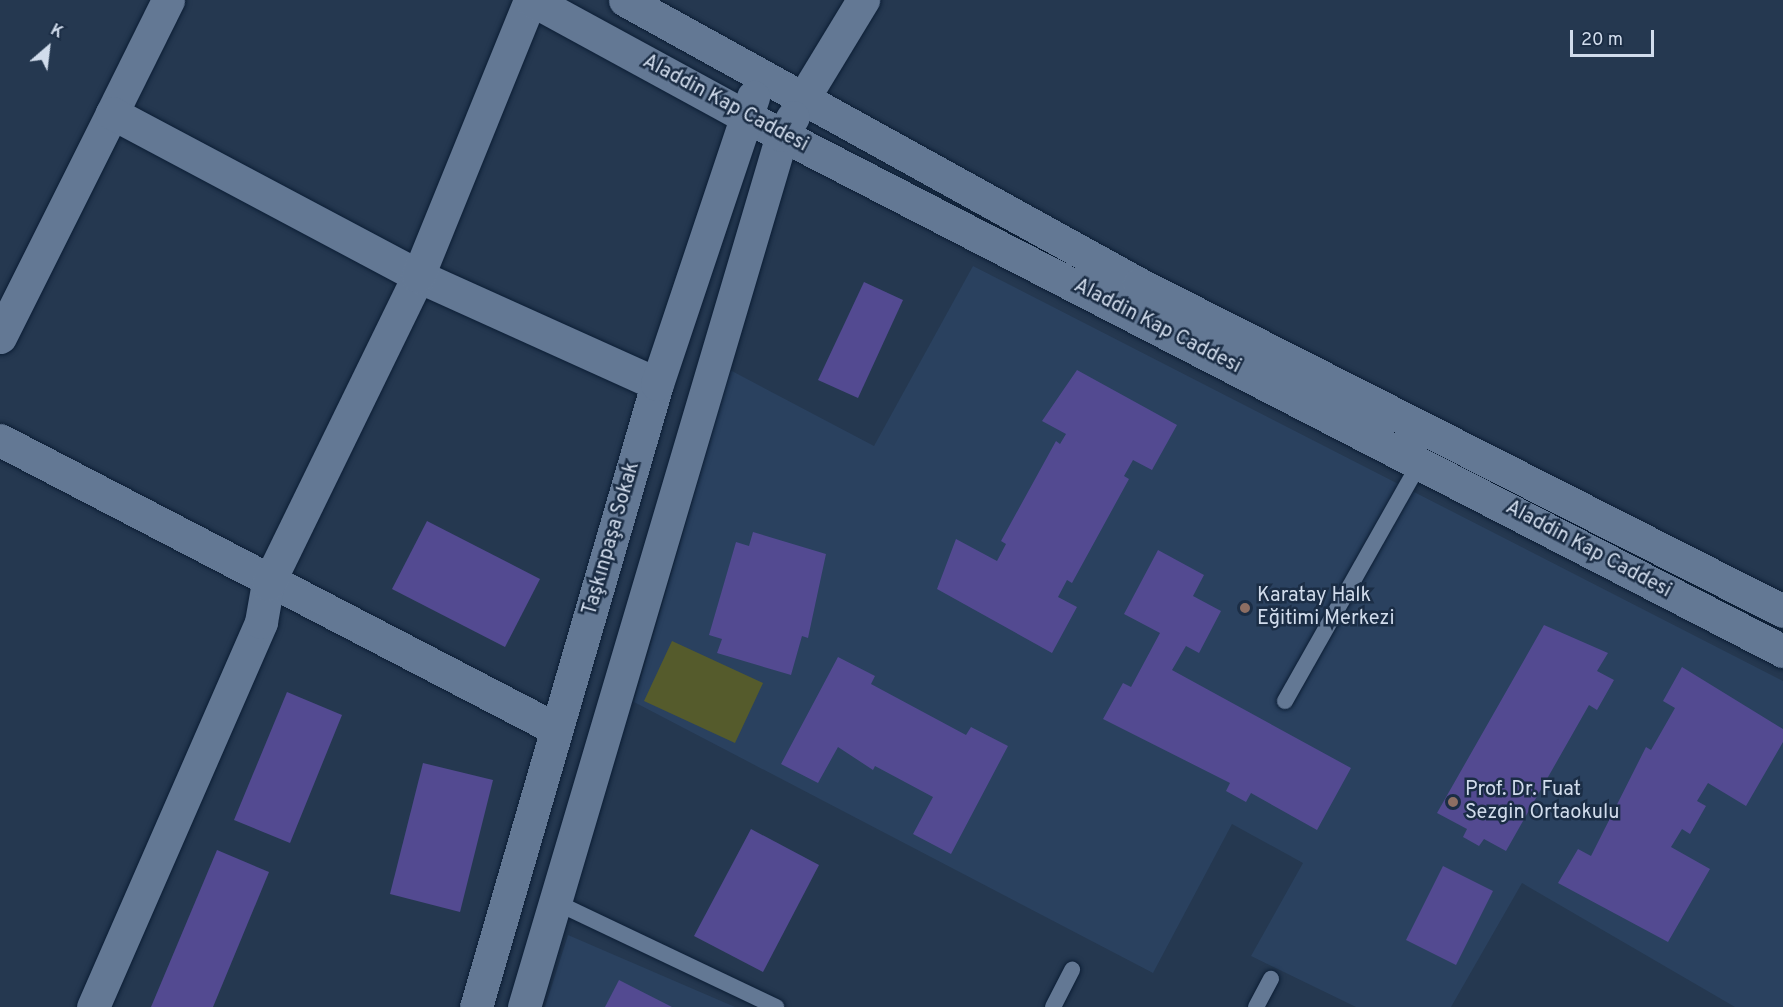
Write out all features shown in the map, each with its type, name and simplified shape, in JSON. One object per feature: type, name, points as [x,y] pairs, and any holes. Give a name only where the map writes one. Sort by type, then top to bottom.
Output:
[{"type":"street","points":[[0,337],[168,0]]},
{"type":"street","points":[[93,1007],[261,622],[268,584],[418,276],[531,0]]},
{"type":"street","name":"Aladdin Kap Caddesi","points":[[531,0],[742,115],[1420,462],[1783,651]]},
{"type":"street","name":"Aladdin Kap Caddesi","points":[[626,0],[1139,284],[1783,611]]},
{"type":"street","points":[[524,1007],[553,901],[782,135],[863,0]]},
{"type":"street","name":"Taşkınpaşa Sokak","points":[[476,1007],[657,384],[742,115],[765,76]]},
{"type":"street","points":[[112,113],[418,276],[657,384]]},
{"type":"street","points":[[0,440],[268,584],[556,729]]},
{"type":"lane","points":[[1285,701],[1420,462]]},
{"type":"lane","points":[[553,901],[776,1007]]},
{"type":"lane","points":[[1053,1007],[1072,970]]},
{"type":"lane","points":[[1256,1007],[1271,979]]},
{"type":"shaded area","points":[[973,266],[1783,681],[1783,1007],[1735,1007],[1522,883],[1451,1007],[1356,1007],[1251,956],[1303,863],[1232,824],[1153,973],[634,702],[730,370],[874,446]]},
{"type":"shaded area","points":[[568,935],[735,1007],[545,1007]]},
{"type":"green space","points":[[672,641],[763,683],[735,743],[644,701]]},
{"type":"building","points":[[864,282],[903,300],[858,398],[818,380]]},
{"type":"building","points":[[1077,370],[1177,425],[1152,470],[1133,460],[1124,476],[1129,479],[1072,583],[1067,580],[1058,597],[1077,607],[1052,653],[937,589],[956,539],[997,561],[1006,544],[1001,541],[1056,441],[1060,444],[1066,434],[1042,421]]},
{"type":"building","points":[[427,521],[540,579],[505,647],[392,589]]},
{"type":"building","points":[[753,532],[826,554],[808,638],[802,636],[791,675],[717,653],[722,639],[709,635],[736,542],[749,546]]},
{"type":"building","points":[[1158,550],[1204,575],[1193,596],[1221,611],[1199,653],[1186,646],[1172,670],[1351,768],[1317,830],[1251,793],[1246,802],[1226,791],[1230,783],[1103,719],[1123,683],[1131,687],[1160,633],[1124,614]]},
{"type":"building","points":[[1544,625],[1608,653],[1597,671],[1614,680],[1597,710],[1589,705],[1506,851],[1484,839],[1479,846],[1463,837],[1467,829],[1437,813]]},
{"type":"building","points":[[838,657],[875,676],[871,684],[966,735],[971,727],[1008,746],[951,854],[913,834],[933,797],[875,766],[873,770],[838,747],[818,783],[781,764]]},
{"type":"building","points":[[1682,667],[1783,729],[1783,742],[1746,806],[1708,783],[1697,801],[1706,806],[1690,834],[1682,829],[1671,847],[1710,869],[1668,942],[1558,883],[1578,849],[1591,856],[1646,747],[1651,750],[1675,708],[1663,701]]},
{"type":"building","points":[[287,692],[342,715],[290,843],[234,820]]},
{"type":"building","points":[[423,763],[493,780],[460,912],[390,894]]},
{"type":"building","points":[[751,829],[819,865],[763,972],[694,936]]},
{"type":"building","points":[[217,850],[269,872],[213,1007],[151,1007]]},
{"type":"building","points":[[1443,866],[1493,891],[1456,965],[1406,940]]},
{"type":"building","points":[[619,980],[672,1007],[605,1007]]},
{"type":"place","name":"Karatay Halk Eğitimi Merkezi","points":[[1245,608]]},
{"type":"place","name":"Prof. Dr. Fuat Sezgin Ortaokulu","points":[[1453,802]]}]
